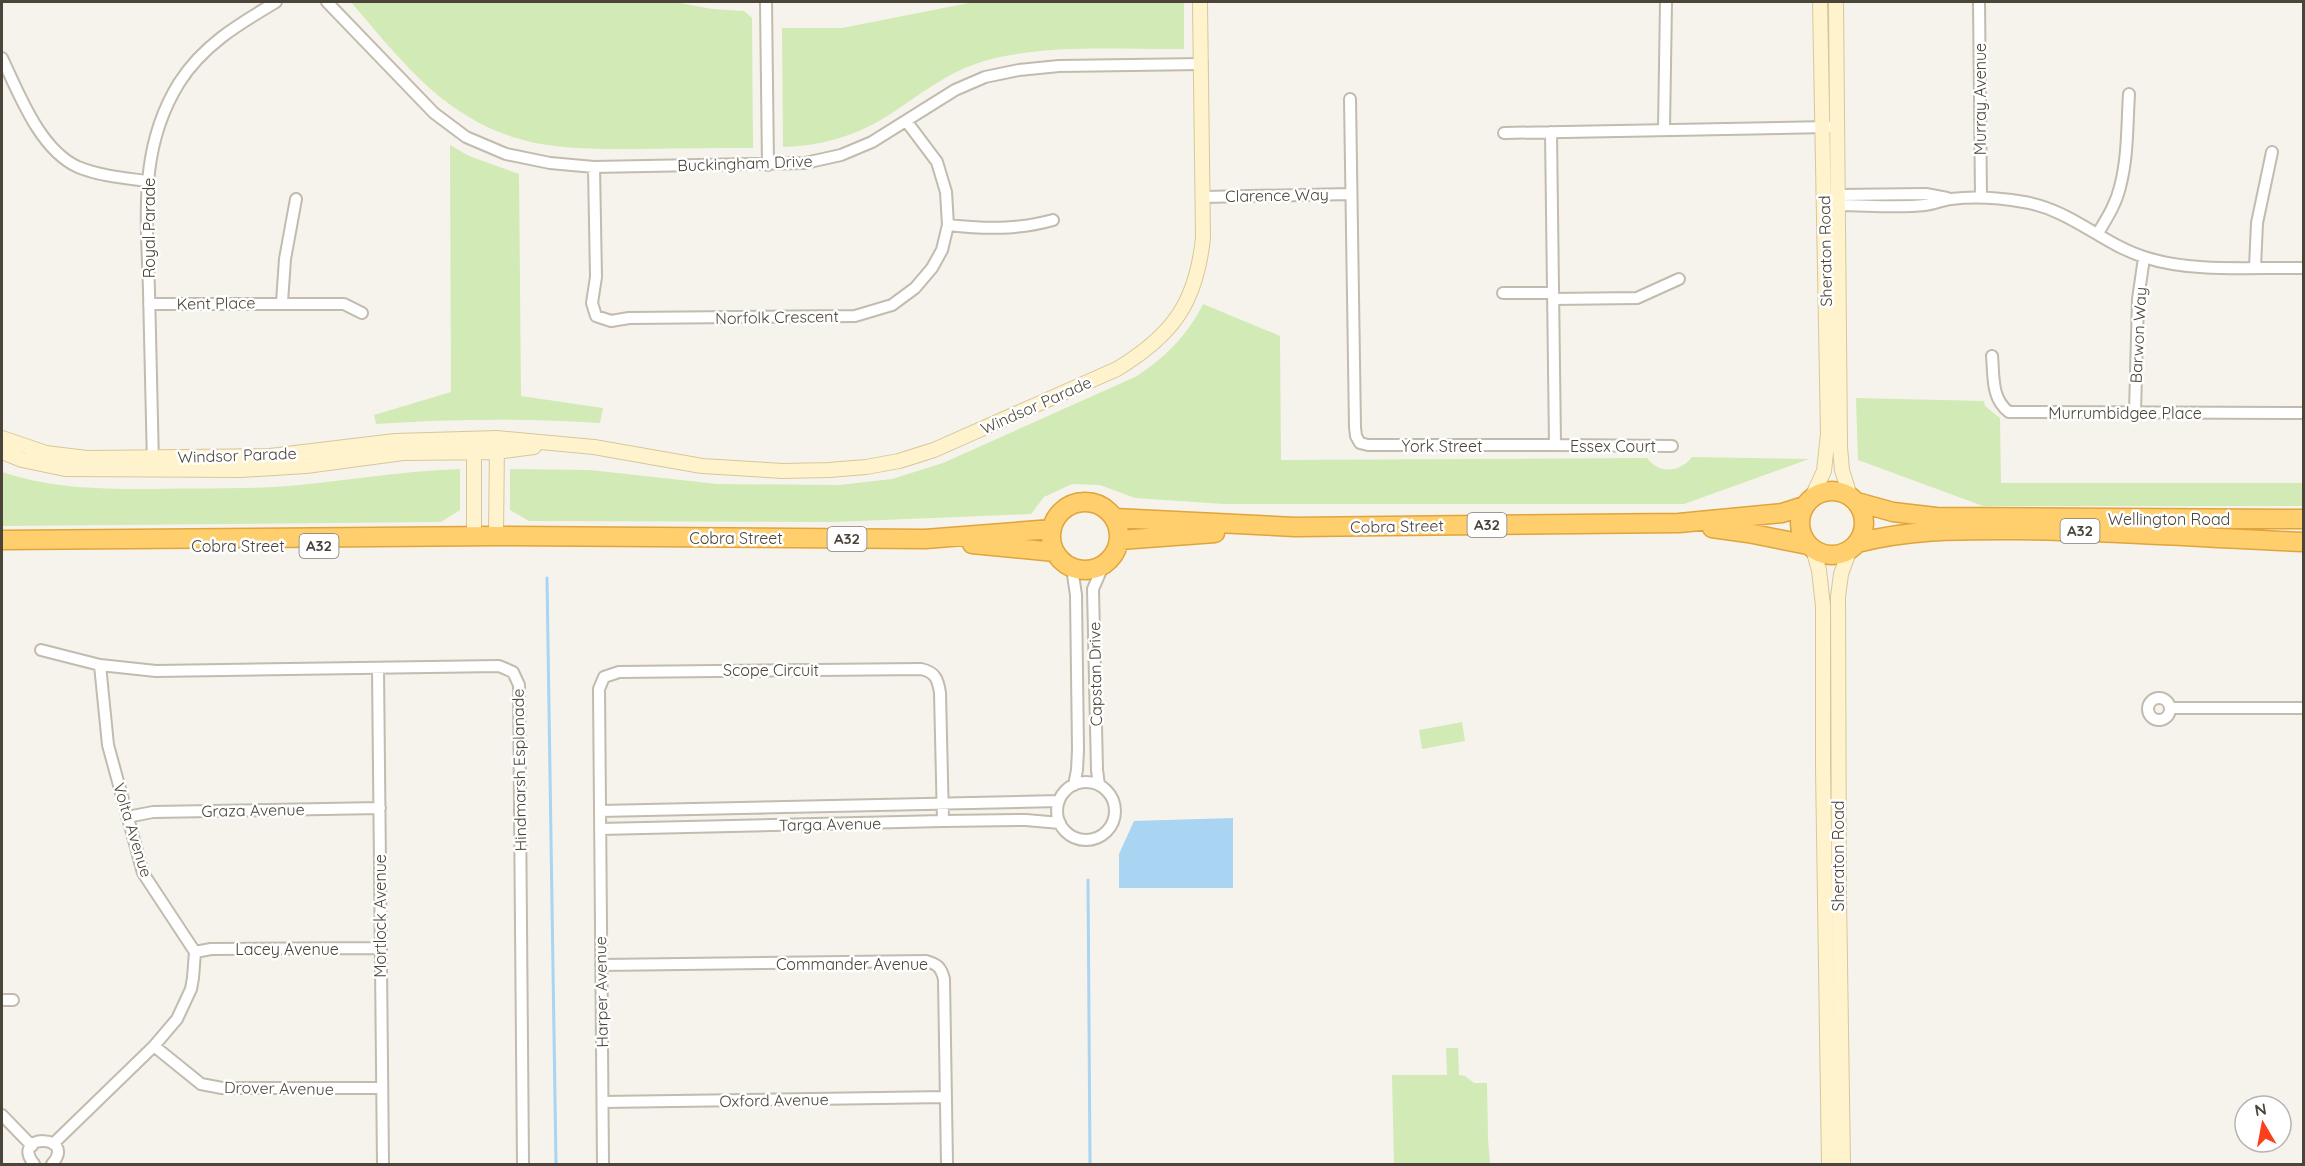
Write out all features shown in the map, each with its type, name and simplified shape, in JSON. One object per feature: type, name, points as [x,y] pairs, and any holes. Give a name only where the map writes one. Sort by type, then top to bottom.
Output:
[{"type":"highway","name":"A32","points":[[1808,502],[1830,490],[1853,499]]},
{"type":"highway","name":"Wellington Road","points":[[1853,499],[1893,512],[1935,517],[2304,519]]},
{"type":"highway","points":[[1853,499],[1864,522],[1861,537],[1853,546]]},
{"type":"highway","name":"A32","points":[[1052,529],[1063,510],[1074,504],[1085,502],[1107,509],[1115,518]]},
{"type":"highway","points":[[1808,502],[1799,522],[1803,538],[1810,547]]},
{"type":"highway","name":"Cobra Street","points":[[1115,518],[1295,527],[1679,524],[1782,513],[1808,502]]},
{"type":"highway","points":[[1052,529],[1051,541],[1054,552],[1062,562],[1082,571],[1093,570],[1103,566],[1117,550],[1120,540],[1115,518]]},
{"type":"highway","name":"Cobra Street","points":[[1679,524],[1748,532],[1810,547]]},
{"type":"highway","name":"Cobra Street","points":[[1120,540],[1295,527]]},
{"type":"highway","name":"Cobra Street","points":[[2,540],[496,536],[926,539],[1052,529]]},
{"type":"highway","name":"Wellington Road","points":[[1853,546],[1903,532],[1938,530],[2134,533],[2304,542]]},
{"type":"highway","name":"Cobra Street","points":[[2,549],[162,546],[421,547],[474,537]]},
{"type":"highway","name":"Cobra Street","points":[[926,539],[1054,552]]},
{"type":"highway","name":"A32","points":[[1810,547],[1830,555],[1844,553],[1853,546]]},
{"type":"street","name":"Royal Parade","points":[[153,464],[147,181],[157,128],[180,81],[213,42],[276,2]]},
{"type":"street","name":"Buckingham Drive","points":[[327,2],[434,113],[466,137],[506,154],[550,164],[594,167],[805,163],[841,155],[872,142],[955,90],[985,77],[1019,70],[1059,66],[1202,64]]},
{"type":"street","points":[[766,2],[768,165]]},
{"type":"street","name":"Windsor Parade","points":[[2,438],[27,447],[66,456],[241,470],[306,466],[403,453],[474,452],[497,445],[560,444],[594,447],[702,466],[783,471],[866,467],[899,461],[934,450],[1117,369],[1143,354],[1164,335],[1182,311],[1194,288],[1201,260],[1203,238],[1200,2]]},
{"type":"street","points":[[1664,129],[1665,2]]},
{"type":"street","name":"Sheraton Road","points":[[1808,502],[1824,471],[1828,434],[1820,2]]},
{"type":"street","name":"Sheraton Road","points":[[1836,2],[1840,447],[1842,470],[1853,499]]},
{"type":"street","name":"Murray Avenue","points":[[1979,2],[1981,197]]},
{"type":"street","points":[[2,58],[32,122],[48,144],[76,166],[108,176],[147,181]]},
{"type":"street","points":[[2098,233],[2120,188],[2125,162],[2129,94]]},
{"type":"street","name":"York Street","points":[[1350,99],[1355,427],[1360,443],[1377,446],[1555,445]]},
{"type":"street","name":"Norfolk Crescent","points":[[594,167],[596,277],[592,303],[596,316],[611,321],[629,318],[855,316],[892,305],[915,288],[932,268],[942,250],[948,225],[946,192],[937,162],[907,122]]},
{"type":"street","points":[[1504,133],[1837,127]]},
{"type":"street","points":[[1551,132],[1555,445]]},
{"type":"street","points":[[2255,267],[2257,223],[2272,152]]},
{"type":"street","name":"Clarence Way","points":[[1204,197],[1350,194]]},
{"type":"street","points":[[1824,201],[1926,194],[1950,199],[1981,197],[2025,202],[2049,208],[2145,258],[2187,266],[2304,268]]},
{"type":"street","points":[[282,302],[285,259],[296,199]]},
{"type":"street","points":[[948,225],[1009,228],[1053,220]]},
{"type":"street","name":"Barwon Way","points":[[2135,412],[2138,299],[2145,258]]},
{"type":"street","points":[[1503,293],[1637,298],[1679,279]]},
{"type":"street","name":"Kent Place","points":[[149,304],[282,302],[344,304],[362,313]]},
{"type":"street","name":"Murrumbidgee Place","points":[[1992,356],[1995,395],[2000,405],[2009,412],[2304,413]]},
{"type":"street","points":[[474,438],[474,537]]},
{"type":"street","name":"Windsor Parade","points":[[2,452],[22,460],[65,469],[270,456],[395,441],[474,438],[497,445]]},
{"type":"street","points":[[496,536],[497,445]]},
{"type":"street","name":"Essex Court","points":[[1555,445],[1672,446]]},
{"type":"street","name":"Sheraton Road","points":[[1829,1164],[1831,713],[1841,574],[1853,546]]},
{"type":"street","name":"Sheraton Road","points":[[1810,547],[1820,570],[1831,713],[1843,1164]]},
{"type":"street","name":"Capstan Drive","points":[[1099,785],[1093,589],[1103,566]]},
{"type":"street","name":"Capstan Drive","points":[[1072,568],[1076,595],[1078,750],[1074,785]]},
{"type":"street","name":"Hindmarsh Esplanade","points":[[41,650],[100,665],[156,671],[499,666],[513,672],[519,685],[523,1164]]},
{"type":"street","name":"Volta Avenue","points":[[100,665],[108,745],[143,873],[195,952]]},
{"type":"street","name":"Mortlock Avenue","points":[[378,668],[383,1164]]},
{"type":"street","name":"Scope Circuit","points":[[600,820],[599,689],[604,677],[619,672],[909,669],[930,671],[937,677],[940,693],[943,821]]},
{"type":"street","points":[[2170,708],[2304,708]]},
{"type":"street","points":[[1082,782],[1099,785],[1106,789],[1114,802],[1115,818],[1107,831],[1100,836],[1085,840],[1070,835],[1060,823],[1059,801],[1062,794],[1074,785],[1082,782]]},
{"type":"street","name":"Targa Avenue","points":[[600,820],[942,802],[1059,801]]},
{"type":"street","name":"Graza Avenue","points":[[127,817],[153,812],[380,808]]},
{"type":"street","name":"Targa Avenue","points":[[600,820],[1026,820],[1060,823]]},
{"type":"street","name":"Harper Avenue","points":[[600,820],[603,1164]]},
{"type":"street","name":"Lacey Avenue","points":[[195,952],[211,949],[380,948]]},
{"type":"street","points":[[53,1144],[154,1046],[177,1019],[191,989],[195,952]]},
{"type":"street","name":"Commander Avenue","points":[[601,965],[926,961],[936,964],[942,970],[944,979],[947,1164]]},
{"type":"street","name":"Drover Avenue","points":[[154,1046],[186,1074],[201,1083],[222,1089],[381,1089]]},
{"type":"street","name":"Oxford Avenue","points":[[603,1102],[946,1097]]},
{"type":"street","points":[[2,1115],[32,1146]]},
{"type":"street","points":[[32,1146],[45,1140],[53,1144],[57,1152],[53,1164]]},
{"type":"street","points":[[32,1146],[30,1158],[34,1164]]},
{"type":"green space","points":[[351,2],[675,2],[712,9],[744,11],[752,18],[753,148],[613,149],[565,147],[519,139],[475,120],[438,95],[398,57]]},
{"type":"green space","points":[[974,2],[1184,2],[1184,49],[1054,50],[1002,57],[978,63],[952,74],[884,118],[848,135],[810,145],[783,147],[782,28],[842,28]]},
{"type":"green space","points":[[450,145],[469,156],[519,174],[521,396],[603,408],[600,423],[488,420],[376,424],[374,415],[451,392]]},
{"type":"green space","points":[[1203,304],[1280,336],[1281,460],[1647,458],[1657,467],[1676,469],[1692,457],[1809,459],[1684,504],[1224,504],[1135,498],[1100,485],[1072,484],[1044,497],[1031,514],[834,522],[529,521],[510,510],[510,469],[590,470],[717,484],[839,485],[892,479],[943,463],[1135,377],[1174,345],[1190,326]]},
{"type":"green space","points":[[1856,398],[1984,401],[1985,406],[2000,418],[2001,483],[2303,483],[2303,506],[1983,506],[1858,460]]},
{"type":"green space","points":[[460,469],[460,510],[441,522],[2,526],[2,472],[59,485],[155,489],[274,487]]},
{"type":"green space","points":[[1462,722],[1465,741],[1422,749],[1419,730]]},
{"type":"green space","points":[[1446,1048],[1458,1048],[1459,1075],[1465,1076],[1474,1083],[1487,1083],[1490,1164],[1394,1164],[1392,1075],[1447,1075]]},
{"type":"water","points":[[1233,818],[1233,888],[1119,888],[1119,854],[1134,821]]},
{"type":"waterway","points":[[547,578],[556,1164]]},
{"type":"waterway","points":[[1088,880],[1090,1164]]}]
